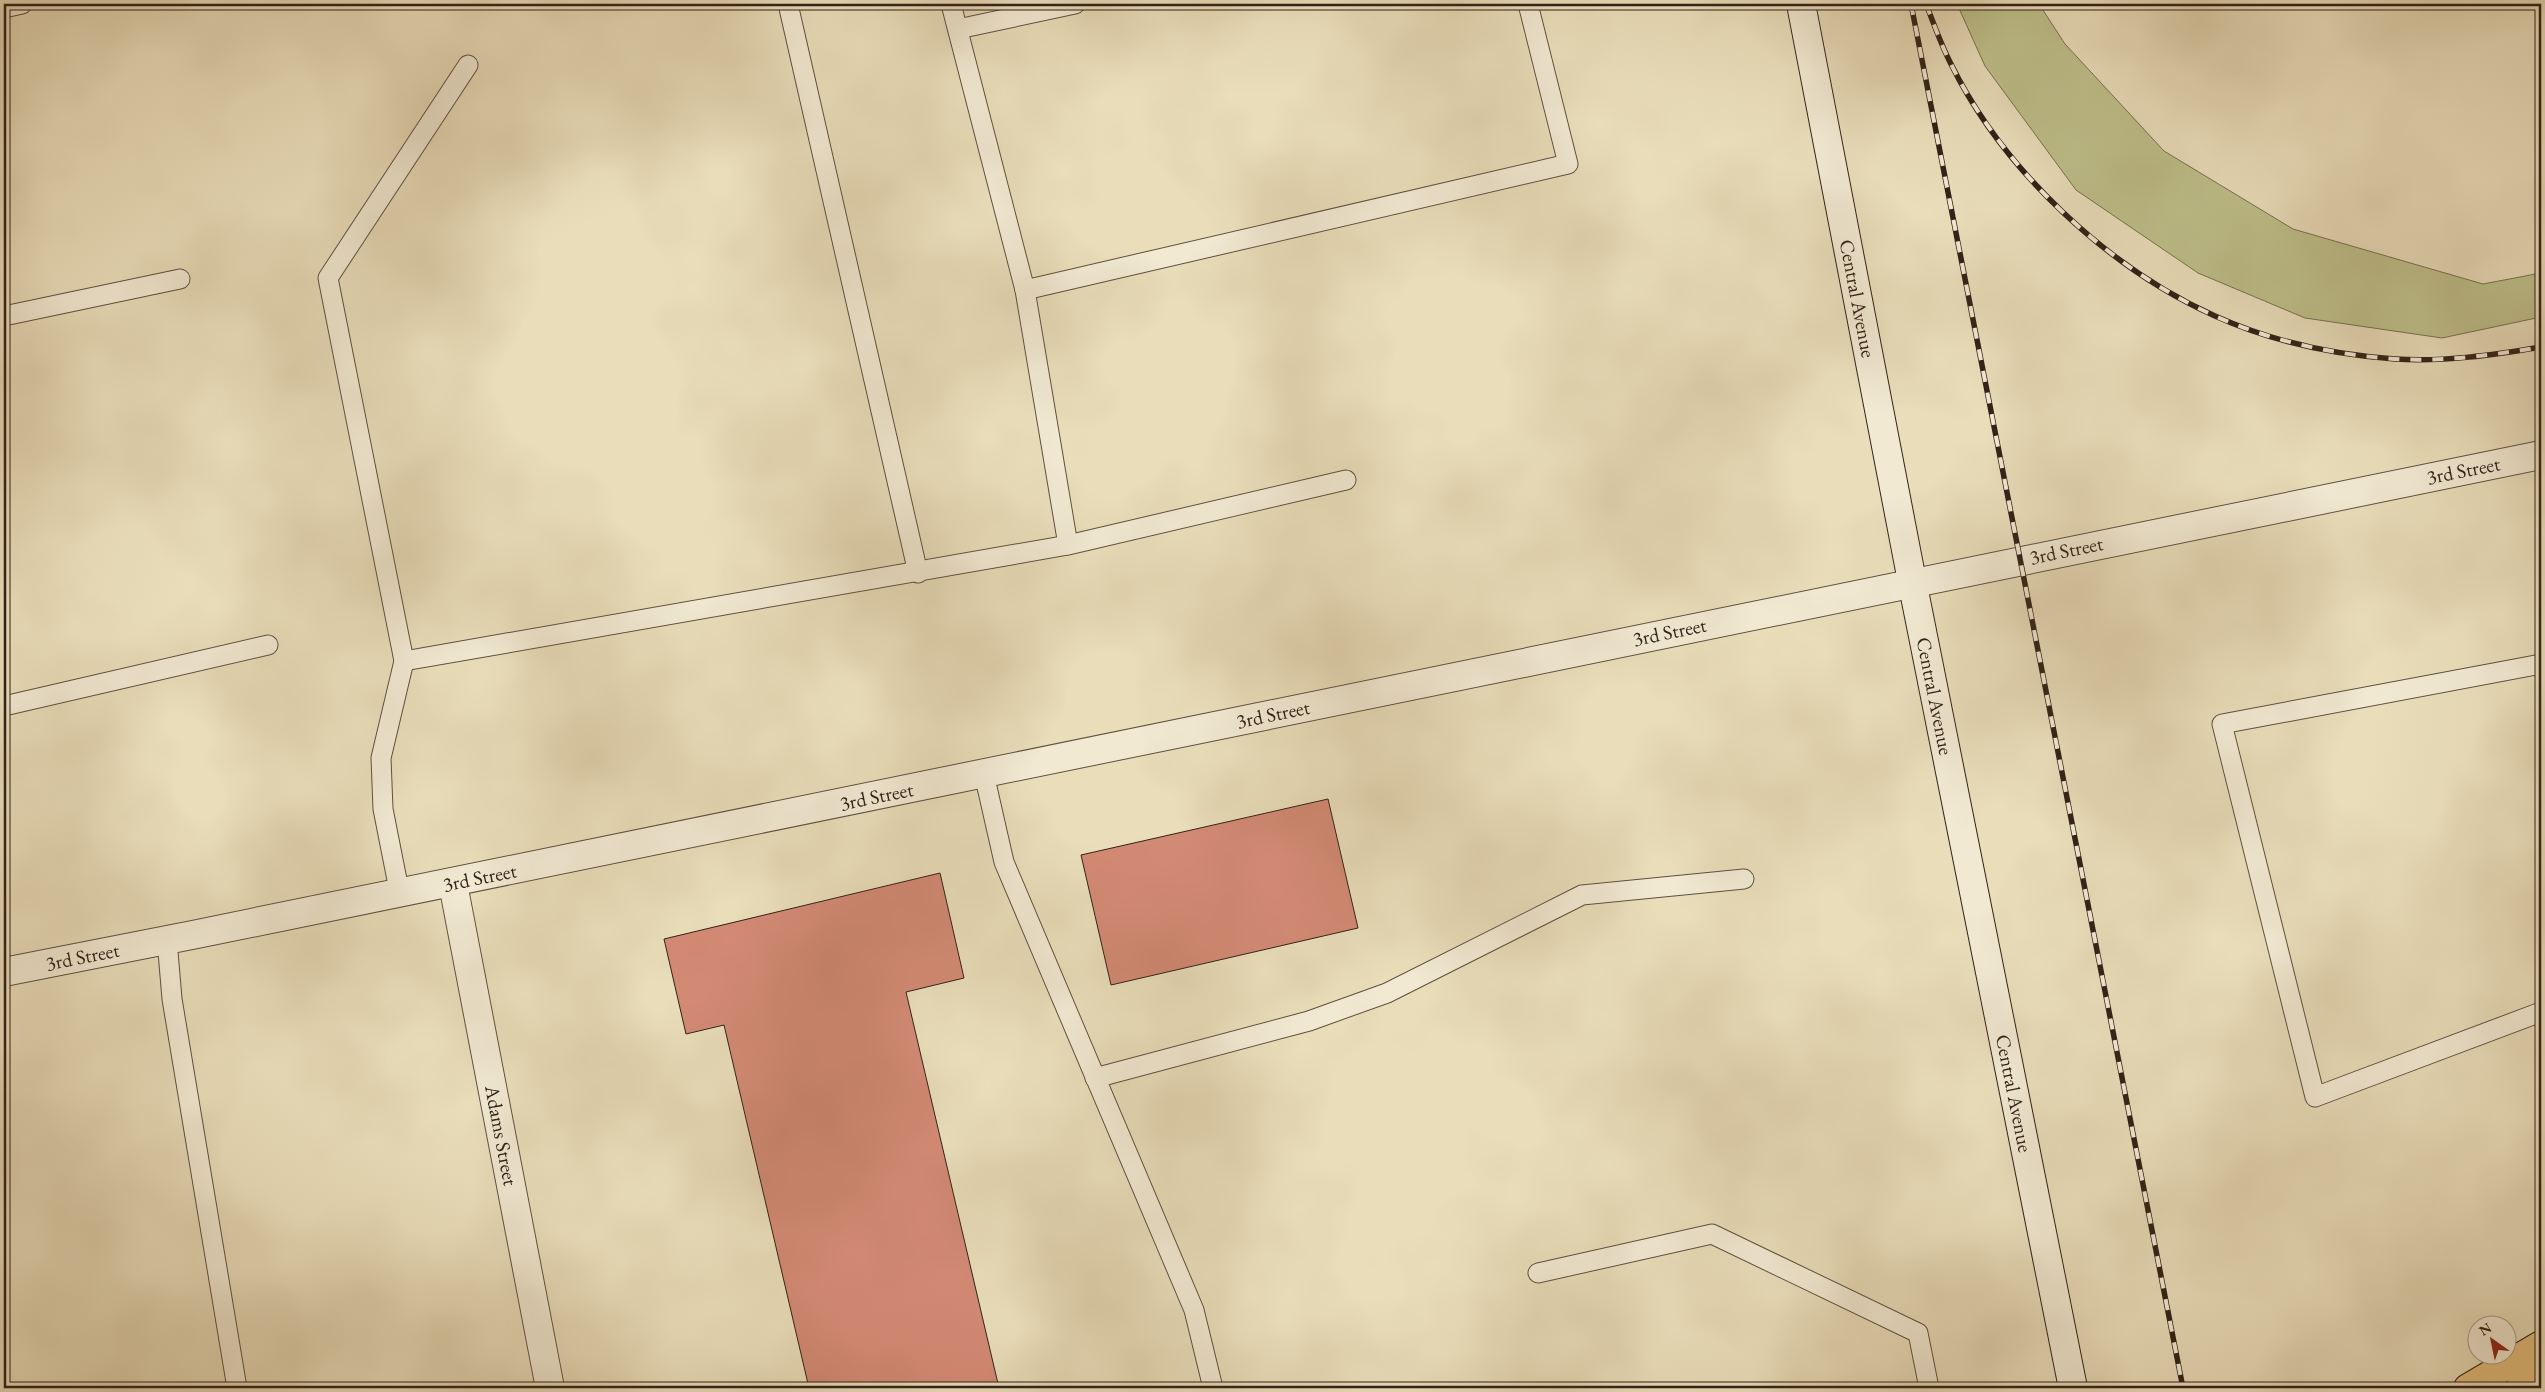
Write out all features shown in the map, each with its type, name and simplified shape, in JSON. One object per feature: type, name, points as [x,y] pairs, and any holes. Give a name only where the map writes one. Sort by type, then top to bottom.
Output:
[{"type":"highway","points":[[2468,1388],[2541,1345]]},
{"type":"highway","points":[[2520,1388],[2541,1375]]},
{"type":"street","name":"Central Avenue","points":[[1801,4],[1912,581],[2073,1388]]},
{"type":"street","name":"3rd Street","points":[[4,972],[400,895],[1912,581],[2541,455]]},
{"type":"street","name":"Adams Street","points":[[453,884],[550,1388]]},
{"type":"lane","points":[[4,8],[22,4]]},
{"type":"lane","points":[[788,4],[918,573]]},
{"type":"lane","points":[[952,4],[1025,290],[1068,546]]},
{"type":"lane","points":[[958,29],[1075,4]]},
{"type":"lane","points":[[1025,290],[1568,164],[1528,4]]},
{"type":"lane","points":[[400,895],[383,808],[381,758],[404,661],[328,278],[468,65]]},
{"type":"lane","points":[[4,314],[180,279]]},
{"type":"lane","points":[[404,661],[1068,546],[1346,480]]},
{"type":"lane","points":[[4,706],[268,645]]},
{"type":"lane","points":[[2541,664],[2222,724],[2315,1097],[2541,1012]]},
{"type":"lane","points":[[984,774],[1004,862],[1194,1310],[1213,1388]]},
{"type":"lane","points":[[1095,1078],[1309,1021],[1387,994],[1582,895],[1744,879]]},
{"type":"lane","points":[[167,940],[172,999],[236,1388]]},
{"type":"lane","points":[[1538,1273],[1712,1234],[1918,1334],[1929,1388]]},
{"type":"green space","points":[[1957,4],[2039,4],[2065,44],[2164,151],[2293,229],[2483,284],[2541,273],[2541,317],[2442,338],[2305,318],[2198,273],[2076,190],[1985,66]]},
{"type":"building","points":[[1328,799],[1358,928],[1111,985],[1081,855]]},
{"type":"building","points":[[940,873],[964,978],[906,992],[999,1388],[809,1388],[724,1025],[686,1034],[664,939]]},
{"type":"building","points":[[1879,1384],[1880,1388],[1863,1388]]},
{"type":"railway","points":[[1911,4],[2183,1388]]},
{"type":"railway","points":[[1926,4],[1947,57],[1973,103],[1999,141],[2029,178],[2062,212],[2098,243],[2136,271],[2175,296],[2215,316],[2258,333],[2281,340],[2349,354],[2395,359],[2432,360],[2487,355],[2541,347]]}]
